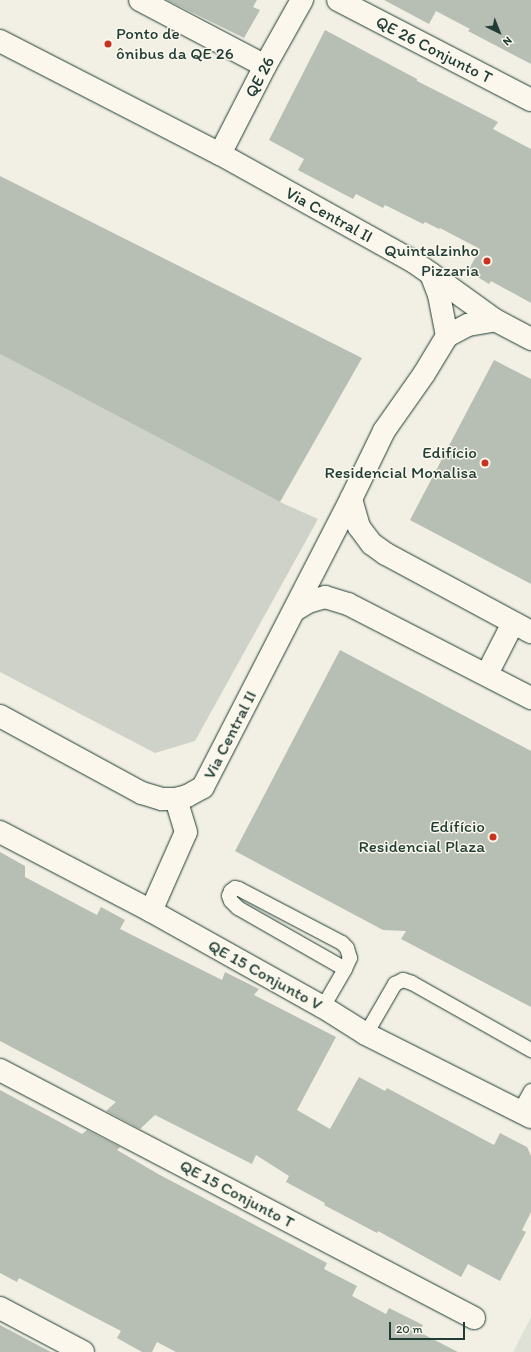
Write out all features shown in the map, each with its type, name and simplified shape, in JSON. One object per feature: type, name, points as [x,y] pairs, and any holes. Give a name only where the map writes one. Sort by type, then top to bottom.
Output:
[{"type":"street","points":[[140,0],[265,66]]},
{"type":"street","name":"QE 26","points":[[220,154],[265,66],[302,0]]},
{"type":"street","name":"QE 26 Conjunto T","points":[[338,0],[531,100]]},
{"type":"street","name":"Via Central II","points":[[0,40],[220,154],[414,262],[495,320],[531,339]]},
{"type":"street","points":[[431,274],[439,295],[447,336],[468,325],[495,320]]},
{"type":"street","name":"Via Central II","points":[[0,716],[142,793],[162,799],[176,799],[187,796],[203,787],[295,610],[384,431],[424,374],[447,336]]},
{"type":"street","points":[[351,499],[359,527],[372,544],[386,554],[522,628],[487,674]]},
{"type":"street","points":[[295,610],[308,602],[325,597],[348,604],[487,674],[531,698]]},
{"type":"street","points":[[151,911],[186,832],[176,799]]},
{"type":"street","name":"QE 15 Conjunto V","points":[[0,832],[151,911],[323,1007],[366,1034],[525,1114]]},
{"type":"street","name":"QE 15 Conjunto T","points":[[0,1070],[474,1318]]},
{"type":"street","points":[[0,1308],[83,1352]]},
{"type":"lane","points":[[323,1007],[345,969],[350,958],[350,954],[342,943],[239,889],[235,888],[231,891],[229,896],[231,901],[238,908],[345,969]]},
{"type":"lane","points":[[366,1034],[395,984],[403,980],[412,983],[531,1050]]},
{"type":"lane","points":[[525,1114],[531,1091]]},
{"type":"shaded area","points":[[0,354],[280,502],[318,519],[195,741],[155,753],[0,672]]},
{"type":"shaded area","points":[[531,1317],[531,1352],[513,1352]]},
{"type":"building","points":[[167,0],[257,0],[253,7],[260,10],[244,38]]},
{"type":"building","points":[[384,0],[531,0],[531,64],[468,31],[470,29],[436,11],[429,24]]},
{"type":"building","points":[[325,30],[417,79],[417,81],[498,122],[493,129],[531,149],[531,303],[491,281],[489,284],[468,271],[480,249],[440,228],[439,229],[425,222],[423,224],[385,205],[383,208],[356,194],[353,199],[298,170],[304,159],[269,140]]},
{"type":"building","points":[[0,176],[362,358],[280,502],[0,354]]},
{"type":"building","name":"Edifício Residencial Monalisa","points":[[494,360],[531,379],[531,584],[410,520]]},
{"type":"building","points":[[340,650],[531,751],[531,1007],[401,939],[406,931],[383,930],[235,851]]},
{"type":"building","points":[[0,852],[25,866],[25,877],[97,915],[101,907],[125,920],[120,929],[222,980],[225,972],[259,989],[254,995],[336,1037],[297,1110],[330,1129],[359,1077],[385,1091],[387,1088],[494,1145],[500,1133],[527,1147],[531,1156],[531,1212],[522,1230],[526,1232],[500,1281],[468,1264],[461,1277],[378,1231],[377,1233],[324,1205],[325,1203],[286,1182],[289,1176],[256,1155],[252,1164],[155,1115],[140,1129],[106,1111],[116,1102],[0,1041]]},
{"type":"building","points":[[0,1090],[82,1134],[87,1130],[120,1147],[117,1150],[160,1175],[327,1263],[324,1269],[357,1286],[352,1296],[386,1314],[389,1308],[423,1325],[419,1332],[458,1352],[176,1352],[157,1342],[152,1352],[142,1352],[117,1338],[121,1331],[19,1278],[17,1282],[0,1273]]},
{"type":"building","points":[[0,1325],[51,1352],[0,1352]]},
{"type":"place","name":"Ponto de ônibus da QE 26","points":[[108,44]]},
{"type":"place","name":"Quintalzinho Pizzaria","points":[[487,261]]},
{"type":"place","name":"Edifício Residencial Monalisa","points":[[485,463]]},
{"type":"place","name":"Edífício Residencial Plaza","points":[[493,837]]}]
